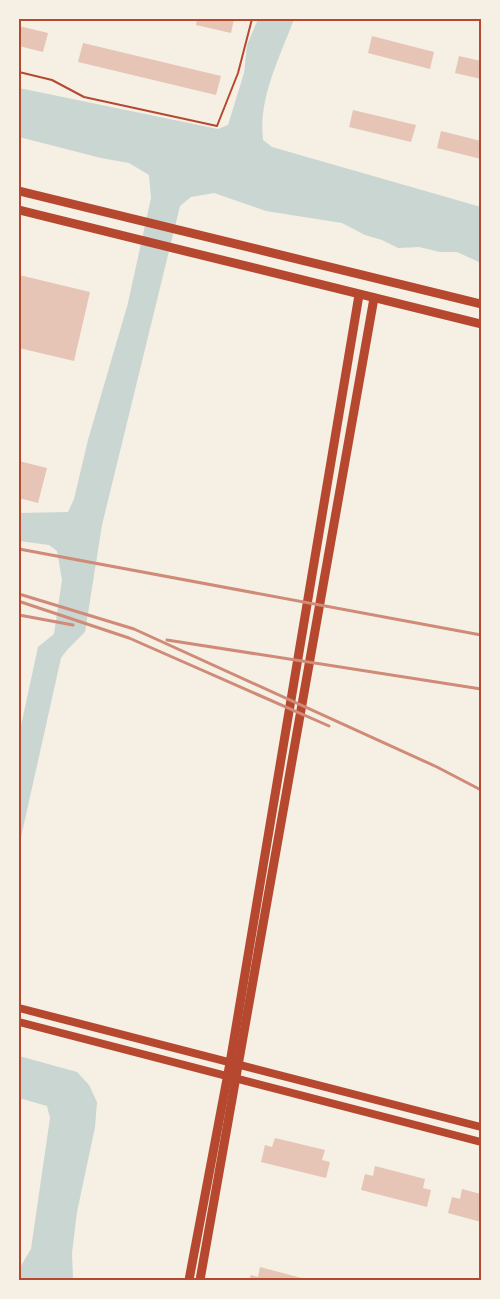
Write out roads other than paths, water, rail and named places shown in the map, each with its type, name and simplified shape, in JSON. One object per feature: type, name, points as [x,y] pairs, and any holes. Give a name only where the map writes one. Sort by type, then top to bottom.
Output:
[{"type":"main road","points":[[19,191],[481,304]]},
{"type":"main road","points":[[19,210],[481,324]]},
{"type":"main road","points":[[234,1064],[359,294]]},
{"type":"main road","points":[[188,1280],[229,1092],[374,298]]},
{"type":"main road","points":[[200,1280],[220,1139]]},
{"type":"street","points":[[19,1008],[481,1127]]},
{"type":"street","points":[[19,1022],[231,1079],[481,1142]]},
{"type":"railway","points":[[19,549],[481,635]]},
{"type":"railway","points":[[19,594],[134,629],[437,767],[481,790]]},
{"type":"railway","points":[[21,602],[129,638],[329,726]]},
{"type":"railway","points":[[19,615],[73,625]]},
{"type":"railway","points":[[167,640],[481,689]]}]
